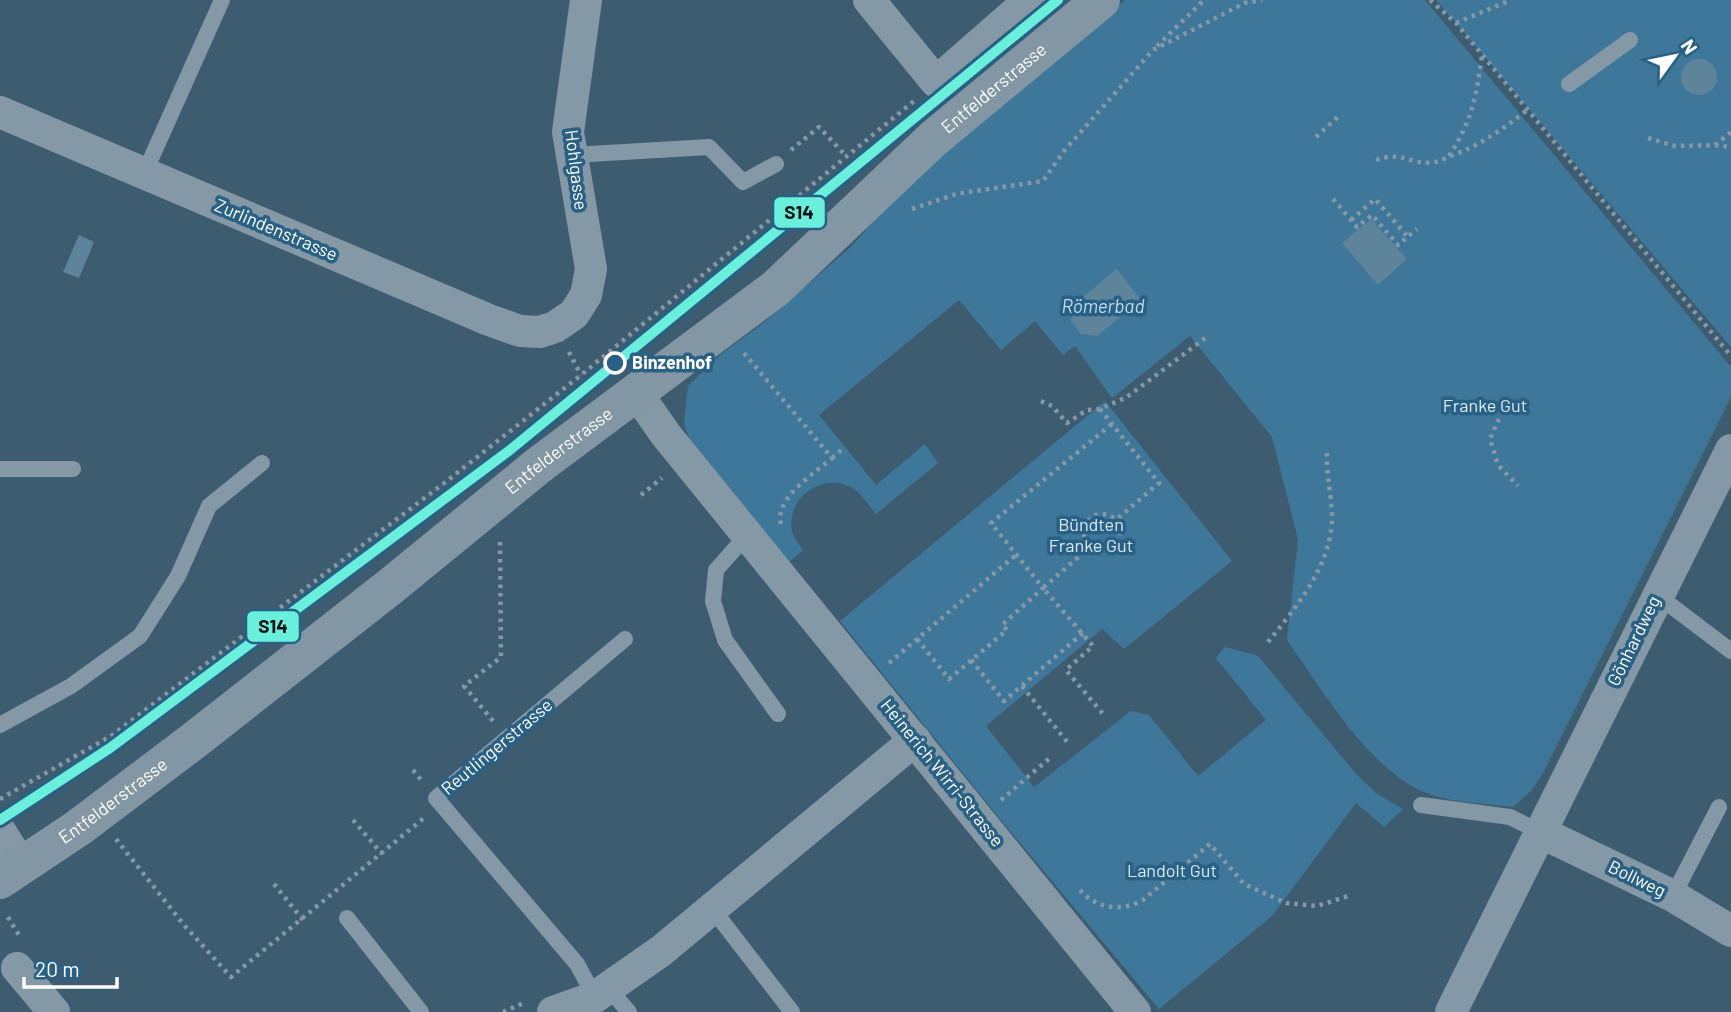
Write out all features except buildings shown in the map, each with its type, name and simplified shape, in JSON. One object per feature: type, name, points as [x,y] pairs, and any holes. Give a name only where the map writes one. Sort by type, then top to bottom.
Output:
[{"type":"main road","name":"Entfelderstrasse","points":[[11,873],[78,828],[192,742],[391,586],[539,465],[776,288],[933,139],[1101,0]]},
{"type":"street","points":[[869,0],[936,82],[1030,0]]},
{"type":"street","name":"Hohlgasse","points":[[555,327],[574,314],[586,295],[591,269],[568,132],[582,1]]},
{"type":"street","name":"Zurlindenstrasse","points":[[0,112],[489,320],[520,331],[540,332],[555,327]]},
{"type":"street","name":"Heinerich Wirri-Strasse","points":[[636,392],[666,435],[1135,1012]]},
{"type":"street","name":"Gönhardweg","points":[[1451,1012],[1731,450]]},
{"type":"street","points":[[553,1012],[611,999],[711,907],[748,880],[915,740]]},
{"type":"street","points":[[0,831],[11,873]]},
{"type":"street","name":"Bollweg","points":[[1540,832],[1673,896],[1731,930]]},
{"type":"street","points":[[17,968],[54,1012]]},
{"type":"lane","points":[[145,172],[222,0]]},
{"type":"lane","points":[[1569,83],[1630,40]]},
{"type":"lane","points":[[572,155],[709,147],[743,183],[776,164]]},
{"type":"lane","points":[[0,725],[23,715],[71,686],[140,636],[178,576],[209,506],[262,463]]},
{"type":"lane","points":[[0,469],[73,469]]},
{"type":"lane","points":[[748,534],[716,570],[713,601],[725,640],[778,714]]},
{"type":"lane","points":[[1657,595],[1731,651]]},
{"type":"lane","name":"Reutlingerstrasse","points":[[611,999],[577,964],[436,798],[625,639]]},
{"type":"lane","points":[[1421,805],[1510,817],[1540,832]]},
{"type":"lane","points":[[1673,896],[1719,807]]},
{"type":"lane","points":[[711,907],[792,1012]]},
{"type":"lane","points":[[346,918],[421,1012]]},
{"type":"path","points":[[909,211],[956,194],[1043,181],[1064,151],[1153,50],[1204,0]]},
{"type":"path","points":[[1153,50],[1245,3],[1262,0]]},
{"type":"path","points":[[1430,0],[1456,23],[1731,356]]},
{"type":"path","points":[[1456,23],[1511,0]]},
{"type":"path","points":[[1449,157],[1459,142],[1475,105],[1482,55]]},
{"type":"path","points":[[0,799],[111,736],[443,484],[572,383],[936,82]]},
{"type":"path","points":[[1376,160],[1390,155],[1431,163],[1469,151],[1496,135],[1527,111]]},
{"type":"path","points":[[1316,137],[1339,116]]},
{"type":"path","points":[[776,164],[819,127],[846,156]]},
{"type":"path","points":[[1715,145],[1731,132]]},
{"type":"path","points":[[1648,138],[1675,146],[1731,147]]},
{"type":"path","points":[[1333,199],[1357,227],[1372,215],[1398,245],[1417,229]]},
{"type":"path","points":[[1351,220],[1375,199],[1408,237]]},
{"type":"path","points":[[1041,401],[1052,406],[1068,423],[1087,410],[1100,409],[1127,397],[1208,336]]},
{"type":"path","points":[[739,347],[832,458]]},
{"type":"path","points":[[1100,409],[1159,483],[1116,520]]},
{"type":"path","points":[[1499,419],[1490,439],[1498,465],[1518,486]]},
{"type":"path","points":[[1103,714],[1066,670],[1093,646],[991,523],[1112,425]]},
{"type":"path","points":[[782,527],[779,518],[784,500],[845,447]]},
{"type":"path","points":[[1268,642],[1314,579],[1331,537],[1327,453]]},
{"type":"path","points":[[641,495],[657,482]]},
{"type":"path","points":[[1100,514],[1116,520],[1119,537],[1113,547],[1101,550],[1091,546],[1084,530],[1089,519],[1100,514]]},
{"type":"path","points":[[500,536],[501,657],[464,686],[507,738]]},
{"type":"path","points":[[917,639],[949,679],[1007,630],[1002,625],[1091,546]]},
{"type":"path","points":[[885,666],[1017,554]]},
{"type":"path","points":[[971,660],[1003,701],[1083,634]]},
{"type":"path","points":[[1022,685],[1068,743]]},
{"type":"path","points":[[979,819],[1051,757]]},
{"type":"path","points":[[115,838],[184,925],[231,977],[430,813],[436,798]]},
{"type":"path","points":[[1003,798],[1012,808]]},
{"type":"path","points":[[353,820],[382,854]]},
{"type":"path","points":[[1077,887],[1084,895],[1111,909],[1130,907],[1143,900],[1210,844],[1244,884],[1286,904],[1317,906],[1348,896]]},
{"type":"path","points":[[274,884],[303,919]]},
{"type":"green space","name":"Franke Gut","points":[[1125,0],[1425,0],[1731,367],[1731,397],[1542,775],[1530,792],[1513,807],[1447,799],[1415,788],[1372,754],[1352,732],[1317,684],[1287,640],[1298,539],[1272,437],[1190,336],[1112,398],[1075,346],[1063,355],[1035,321],[1001,350],[959,300],[819,415],[876,485],[925,444],[938,463],[876,514],[857,491],[842,484],[820,485],[810,490],[795,507],[792,519],[793,533],[803,550],[789,562],[690,441],[684,423],[688,386],[720,355],[762,324],[852,246],[900,191],[939,154]]},
{"type":"green space","points":[[1436,0],[1731,0],[1731,347],[1456,23]]},
{"type":"green space","points":[[1105,401],[1232,561],[1124,649],[1102,629],[986,726],[1034,787],[1131,711],[1149,715],[1198,776],[1266,720],[1216,658],[1225,647],[1258,656],[1356,774],[1376,793],[1403,809],[1384,827],[1356,803],[1272,916],[1159,1009],[1000,819],[840,621]]},
{"type":"water","points":[[1699,59],[1712,64],[1717,77],[1712,90],[1699,95],[1686,90],[1681,77],[1686,64]]},
{"type":"water","points":[[1371,219],[1407,259],[1378,285],[1342,243]]},
{"type":"water","points":[[79,235],[94,242],[79,278],[63,272]]},
{"type":"water","name":"Römerbad","points":[[1117,269],[1141,300],[1097,336],[1081,334],[1071,321],[1073,305]]},
{"type":"transit line","name":"S14","points":[[0,820],[110,748],[510,450],[1058,0]]},
{"type":"place","name":"Binzenhof","points":[[615,363]]},
{"type":"park label","name":"Bündten Franke Gut","points":[[1091,535]]},
{"type":"park label","name":"Landolt Gut","points":[[1172,871]]}]
